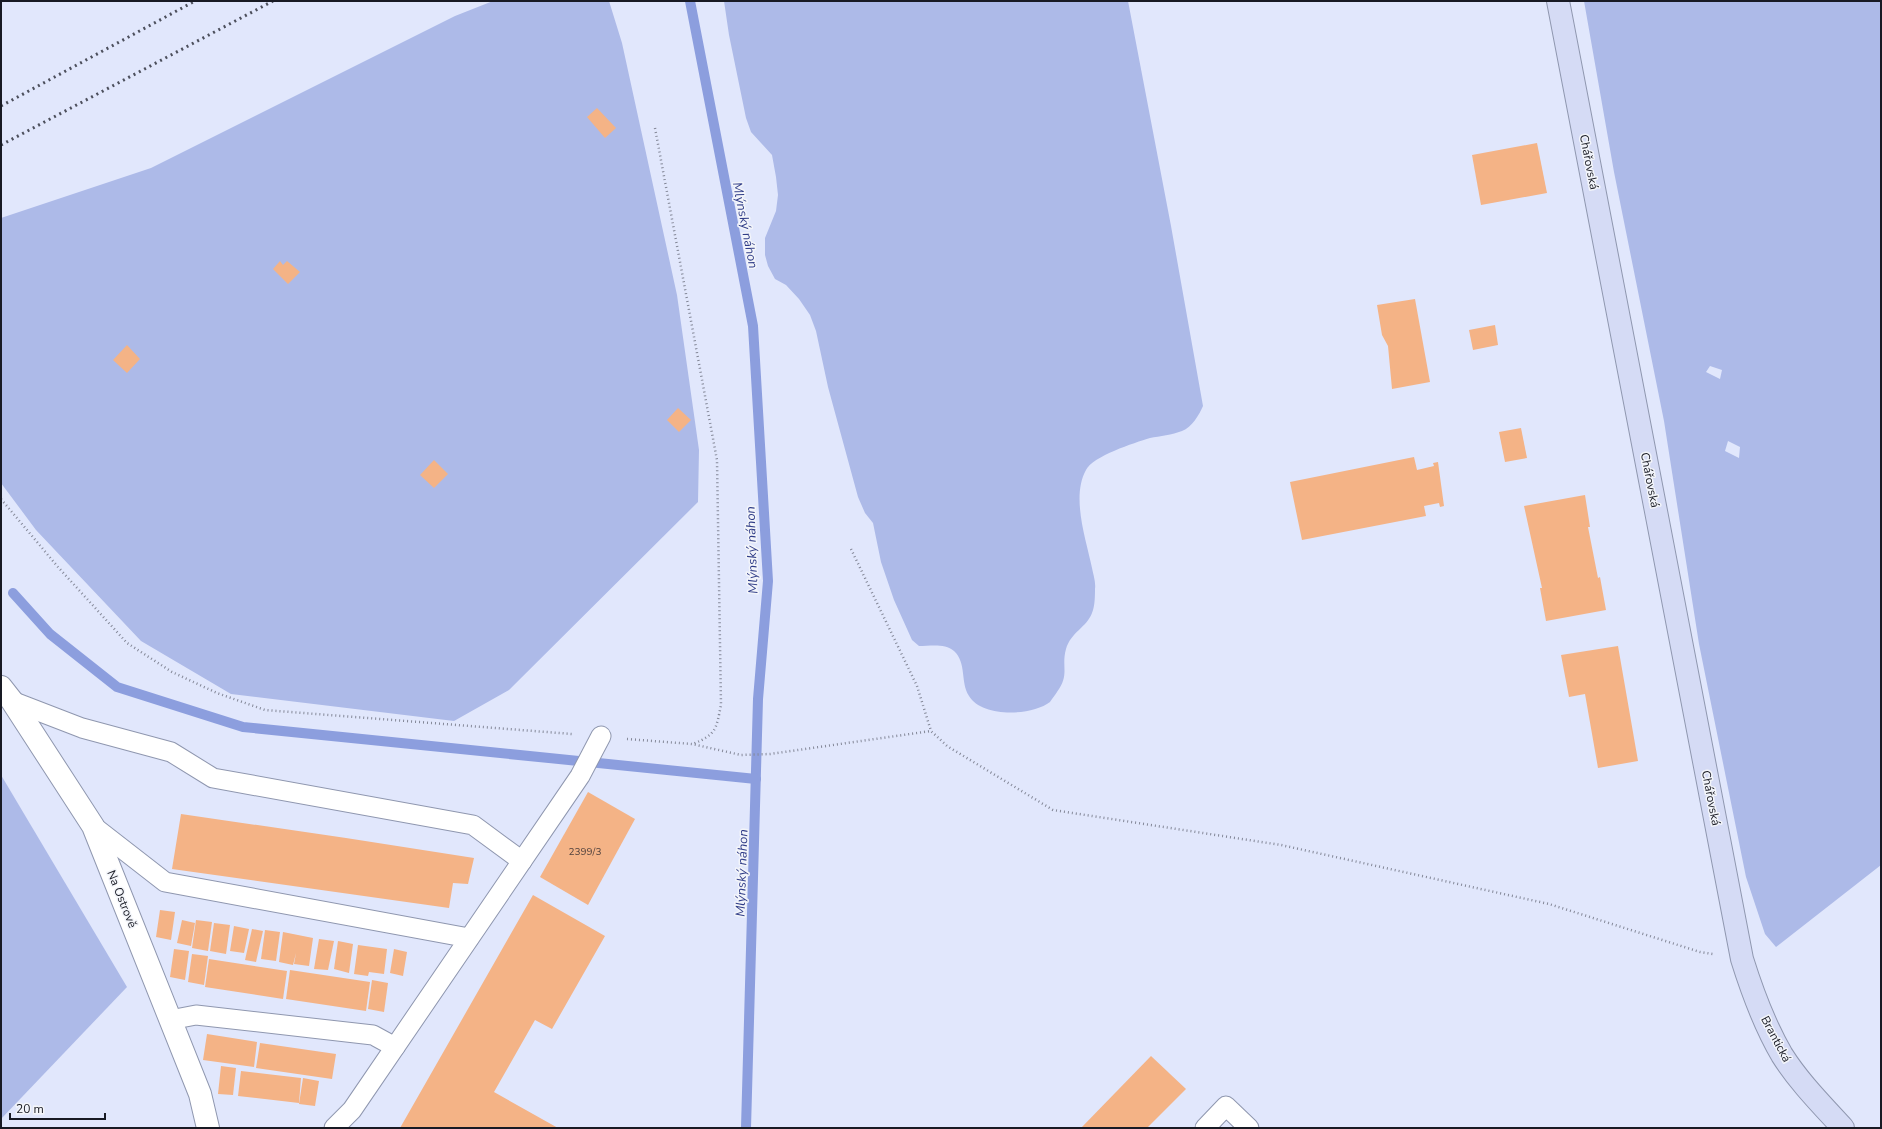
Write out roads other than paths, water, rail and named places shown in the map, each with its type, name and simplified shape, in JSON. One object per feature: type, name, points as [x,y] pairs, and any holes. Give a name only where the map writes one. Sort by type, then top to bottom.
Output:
[{"type":"street","name":"Chářovská","points":[[1558,1],[1742,959]]},
{"type":"street","name":"Na Ostrově","points":[[6,694],[93,826],[200,1094],[208,1128]]},
{"type":"street","name":"Brantická","points":[[1742,959],[1754,996],[1782,1055],[1808,1089],[1843,1128]]},
{"type":"lane","points":[[6,694],[82,728],[171,752],[213,778],[473,825],[522,861]]},
{"type":"lane","points":[[334,1128],[352,1110],[580,776],[599,741]]},
{"type":"lane","points":[[93,826],[165,882],[469,938]]},
{"type":"lane","points":[[170,1020],[196,1015],[373,1035],[395,1047]]},
{"type":"lane","points":[[1205,1128],[1226,1106],[1249,1128]]},
{"type":"waterway","name":"Mlýnský náhon","points":[[690,1],[753,326],[768,581],[758,699],[746,1128]]},
{"type":"waterway","points":[[13,593],[50,634],[117,687],[243,727],[756,779]]},
{"type":"railway","points":[[1,106],[195,1]]},
{"type":"railway","points":[[1,145],[273,1]]}]
